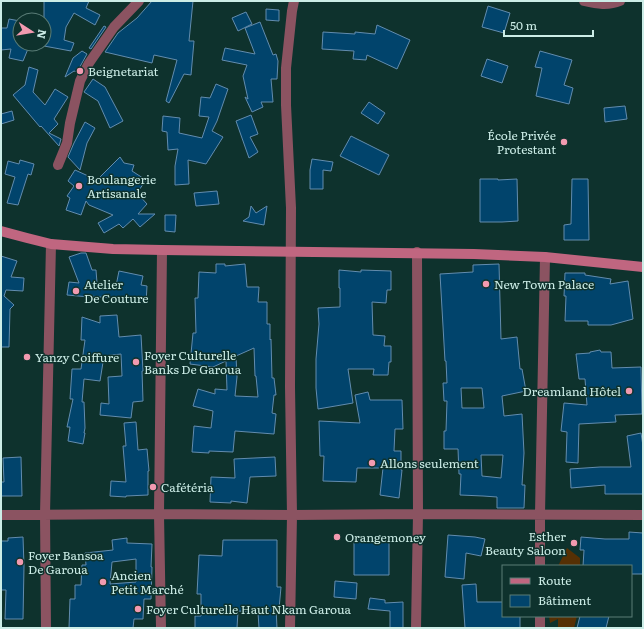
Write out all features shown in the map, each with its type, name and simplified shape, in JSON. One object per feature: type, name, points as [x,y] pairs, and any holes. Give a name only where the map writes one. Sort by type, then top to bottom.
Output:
[{"type":"street","points":[[58,165],[67,143],[80,81],[89,63],[114,27],[139,1]]},
{"type":"street","points":[[290,628],[292,515],[290,387],[291,208],[286,106],[286,68],[294,1]]},
{"type":"street","points":[[584,1],[613,4],[620,1]]},
{"type":"street","points":[[1,231],[51,244],[113,249],[290,252],[417,252],[474,254],[545,257],[643,268]]},
{"type":"street","points":[[46,628],[45,514],[51,244]]},
{"type":"street","points":[[161,628],[159,514],[162,250]]},
{"type":"street","points":[[416,628],[418,514],[417,252]]},
{"type":"street","points":[[540,565],[545,257]]},
{"type":"street","points":[[1,515],[643,515]]},
{"type":"street","points":[[540,617],[540,628]]},
{"type":"shaded area","points":[[567,548],[580,558],[580,565],[558,565]]},
{"type":"shaded area","points":[[549,617],[577,617],[574,628],[558,628],[558,619],[550,623]]},
{"type":"building","points":[[44,1],[89,1],[86,8],[100,15],[95,25],[74,13],[66,27],[64,40],[74,43],[71,51],[52,47],[52,12],[44,12]]},
{"type":"building","points":[[152,1],[193,1],[189,41],[194,41],[191,75],[184,74],[169,103],[166,101],[177,60],[154,55],[152,63],[105,52],[118,33],[137,18]]},
{"type":"building","points":[[488,6],[510,13],[504,33],[482,27]]},
{"type":"building","points":[[266,9],[279,10],[279,21],[266,20]]},
{"type":"building","points":[[246,12],[252,24],[238,31],[232,18]]},
{"type":"building","points":[[9,19],[12,20],[12,52],[27,52],[23,61],[9,58],[11,49],[1,50],[1,28],[7,28]]},
{"type":"building","points":[[260,22],[273,55],[276,54],[278,61],[277,79],[271,79],[273,102],[261,102],[263,107],[252,112],[245,97],[248,99],[243,76],[247,65],[222,60],[225,48],[255,54],[245,28]]},
{"type":"building","points":[[377,25],[410,40],[397,69],[367,55],[366,60],[353,59],[354,51],[322,49],[323,32],[355,34],[355,32],[375,34]]},
{"type":"building","points":[[104,26],[106,27],[91,49],[89,48]]},
{"type":"building","points":[[82,51],[87,54],[77,72],[74,71],[65,77],[73,58]]},
{"type":"building","points":[[540,51],[572,60],[564,85],[573,88],[569,104],[536,96],[542,68],[535,67]]},
{"type":"building","points":[[487,59],[508,66],[502,83],[481,76]]},
{"type":"building","points":[[29,67],[38,70],[33,92],[45,105],[55,89],[68,97],[54,119],[58,124],[49,133],[61,139],[59,146],[41,126],[40,127],[13,95],[25,85]]},
{"type":"building","points":[[93,79],[105,87],[123,121],[110,128],[98,101],[84,92]]},
{"type":"building","points":[[216,84],[228,89],[212,131],[223,137],[206,164],[188,160],[189,184],[175,185],[175,166],[178,149],[168,150],[167,132],[162,131],[163,116],[180,118],[179,133],[202,138],[209,117],[199,116],[201,97],[210,98]]},
{"type":"building","points":[[369,102],[385,113],[378,124],[361,113]]},
{"type":"building","points":[[625,106],[627,119],[605,122],[604,108]]},
{"type":"building","points":[[12,111],[14,120],[1,124],[1,114]]},
{"type":"building","points":[[251,115],[258,134],[250,137],[258,152],[249,158],[236,121]]},
{"type":"building","points":[[85,122],[95,128],[87,143],[80,170],[68,157]]},
{"type":"building","points":[[351,136],[389,155],[379,175],[340,156]]},
{"type":"building","points":[[120,157],[124,163],[134,165],[132,171],[146,180],[137,193],[147,204],[138,214],[155,214],[140,227],[133,219],[123,228],[119,224],[104,233],[98,223],[113,215],[89,205],[86,201],[81,215],[66,210],[70,198],[67,196],[74,186],[68,181],[75,170],[97,180]]},
{"type":"building","points":[[312,159],[333,162],[331,171],[323,170],[323,189],[310,189],[310,170]]},
{"type":"building","points":[[20,160],[34,164],[31,175],[28,174],[18,205],[7,203],[15,177],[5,174],[8,161],[19,164]]},
{"type":"building","points":[[480,179],[517,179],[518,221],[480,222]]},
{"type":"building","points":[[572,179],[588,179],[589,240],[564,240],[564,225],[571,224]]},
{"type":"building","points":[[217,191],[219,204],[196,206],[194,193]]},
{"type":"building","points":[[251,206],[256,213],[267,206],[264,225],[243,221],[249,217]]},
{"type":"building","points":[[165,215],[176,215],[175,232],[165,231]]},
{"type":"building","points":[[86,253],[92,270],[96,270],[97,283],[116,286],[119,271],[143,276],[141,285],[147,286],[146,303],[111,298],[67,295],[69,282],[79,283],[69,257]]},
{"type":"building","points":[[1,256],[17,261],[11,277],[24,278],[23,291],[6,290],[4,296],[14,305],[10,309],[9,347],[1,347]]},
{"type":"building","points":[[216,264],[225,264],[225,266],[245,264],[247,287],[259,287],[258,302],[267,302],[267,324],[270,324],[270,340],[271,339],[272,378],[274,378],[276,395],[274,395],[272,413],[276,414],[274,434],[235,431],[233,452],[192,452],[194,426],[211,428],[213,411],[193,406],[198,389],[215,394],[215,389],[227,390],[226,361],[213,367],[190,364],[193,333],[196,333],[195,298],[198,298],[199,272],[216,273]],"holes":[[[254,348],[255,376],[258,397],[235,396],[237,377],[236,356]]]},
{"type":"building","points":[[499,264],[501,339],[517,337],[520,369],[522,369],[526,391],[502,396],[504,416],[522,414],[524,453],[522,485],[525,485],[524,508],[497,508],[497,497],[460,495],[461,474],[459,474],[458,449],[444,449],[447,401],[444,401],[443,383],[447,383],[440,274],[473,272],[473,265]],"holes":[[[461,388],[482,388],[484,408],[462,408]],[[481,455],[503,455],[501,478],[482,476]]]},
{"type":"building","points":[[339,270],[361,272],[361,270],[391,271],[391,290],[387,290],[386,303],[372,302],[373,335],[385,336],[384,346],[391,346],[391,362],[389,362],[388,375],[373,375],[374,369],[348,369],[353,403],[318,409],[316,359],[319,324],[318,308],[340,307]]},
{"type":"building","points":[[565,273],[585,273],[585,275],[611,279],[610,284],[628,281],[633,319],[611,325],[588,325],[588,321],[565,321]]},
{"type":"building","points":[[117,315],[119,337],[141,335],[143,401],[133,402],[131,418],[100,415],[101,403],[109,404],[108,377],[122,376],[121,354],[104,356],[100,381],[84,379],[82,402],[84,402],[85,433],[83,444],[68,441],[70,427],[67,427],[73,399],[70,399],[72,369],[81,369],[85,340],[81,340],[82,317],[100,323],[100,316]]},
{"type":"building","points":[[600,350],[601,352],[611,352],[612,368],[641,367],[642,414],[615,415],[616,422],[579,424],[578,463],[566,462],[567,432],[561,431],[564,403],[587,405],[585,379],[579,379],[576,354],[590,353]]},
{"type":"building","points":[[368,392],[370,400],[402,400],[403,429],[395,429],[394,451],[401,451],[402,470],[399,498],[380,495],[383,468],[357,468],[356,482],[323,481],[324,456],[320,456],[319,421],[360,423],[355,395]]},
{"type":"building","points":[[136,422],[138,450],[147,449],[149,471],[148,495],[126,497],[110,496],[111,481],[126,482],[123,446],[126,446],[124,423]]},
{"type":"building","points":[[641,433],[643,446],[643,494],[605,494],[605,485],[571,488],[570,469],[631,467],[627,436]]},
{"type":"building","points":[[21,457],[22,496],[1,496],[1,482],[4,482],[3,458]]},
{"type":"building","points":[[275,457],[276,476],[250,477],[247,503],[231,501],[231,503],[210,502],[211,477],[235,478],[234,459]]},
{"type":"building","points":[[629,532],[643,533],[643,574],[632,574],[632,565],[583,565],[584,550],[580,550],[581,537],[629,539]]},
{"type":"building","points":[[448,535],[485,539],[481,556],[466,553],[464,579],[445,577]]},
{"type":"building","points":[[23,537],[23,619],[5,619],[6,590],[1,590],[1,541],[8,541],[8,538]]},
{"type":"building","points":[[127,538],[127,543],[152,544],[151,599],[144,599],[143,619],[134,619],[133,628],[69,628],[70,599],[75,599],[75,585],[81,585],[82,565],[86,565],[85,553],[113,550],[112,540]],"holes":[[[136,559],[136,582],[110,584],[112,562]]]},
{"type":"building","points":[[223,540],[277,540],[277,587],[281,587],[279,609],[276,608],[277,628],[259,628],[258,612],[238,611],[237,628],[195,628],[195,616],[201,616],[201,594],[197,594],[199,555],[222,556]]},
{"type":"building","points":[[354,540],[389,540],[389,575],[354,575]]},
{"type":"building","points":[[335,581],[357,583],[356,599],[334,597]]},
{"type":"building","points":[[476,584],[477,602],[502,602],[502,617],[520,617],[520,628],[465,628],[462,585]]},
{"type":"building","points":[[370,598],[385,600],[385,603],[403,602],[403,628],[390,628],[390,611],[368,609]]},
{"type":"building","points":[[580,617],[609,617],[606,628],[577,628]]},
{"type":"place","name":"Beignetariat","points":[[80,71]]},
{"type":"place","name":"École Privée Protestant","points":[[564,142]]},
{"type":"place","name":"Boulangerie Artisanale","points":[[79,186]]},
{"type":"place","name":"New Town Palace","points":[[486,284]]},
{"type":"place","name":"Atelier De Couture","points":[[76,291]]},
{"type":"place","name":"Yanzy Coiffure","points":[[27,357]]},
{"type":"place","name":"Foyer Culturelle Banks De Garoua","points":[[136,362]]},
{"type":"place","name":"Dreamland Hôtel","points":[[629,391]]},
{"type":"place","name":"Allons seulement","points":[[372,463]]},
{"type":"place","name":"Cafétéria","points":[[153,487]]},
{"type":"place","name":"Orangemoney","points":[[337,537]]},
{"type":"place","name":"Esther Beauty Saloon","points":[[574,543]]},
{"type":"place","name":"Foyer Bansoa De Garoua","points":[[20,562]]},
{"type":"place","name":"Ancien Petit Marché","points":[[103,582]]},
{"type":"place","name":"Foyer Culturelle Haut Nkam Garoua","points":[[138,609]]}]
